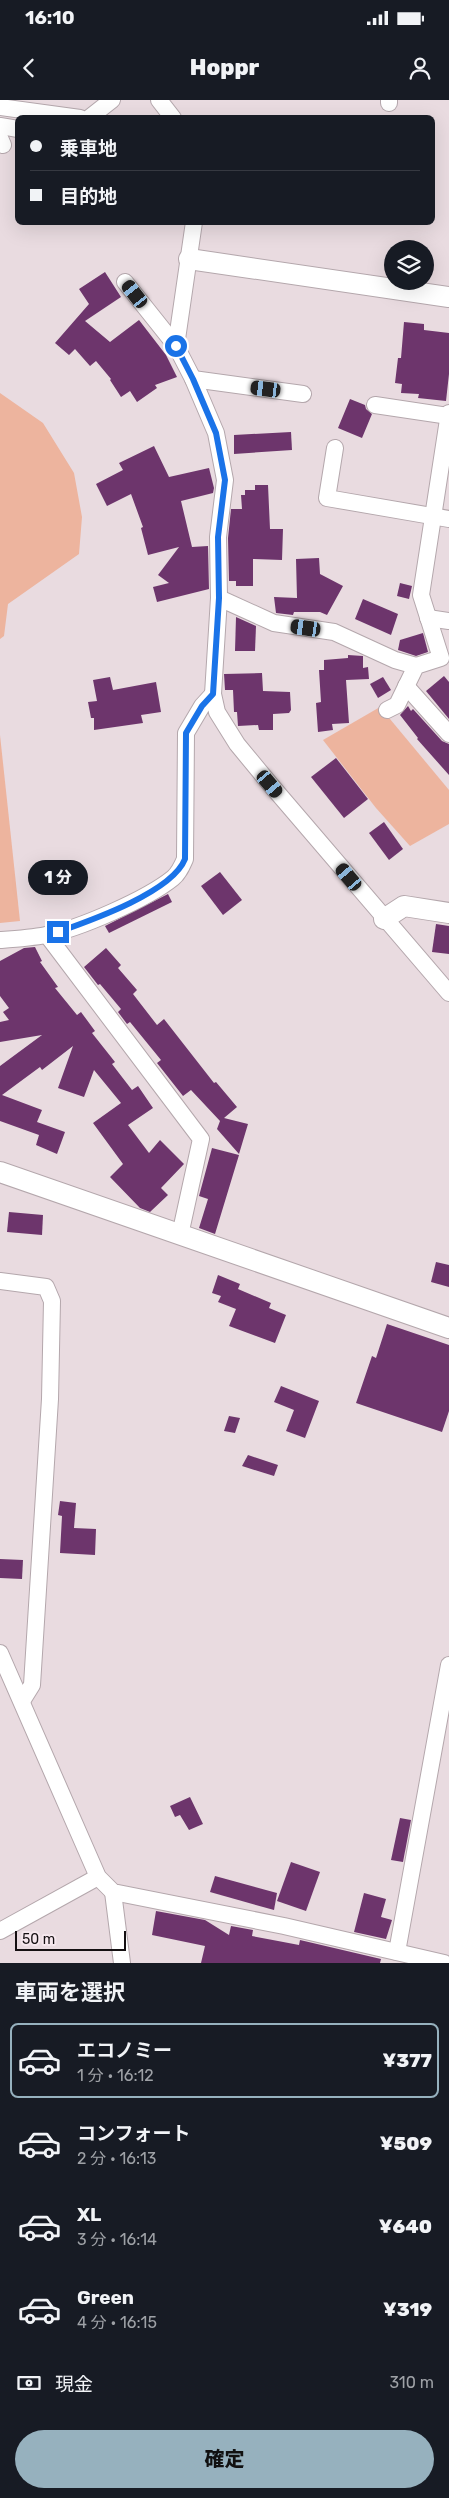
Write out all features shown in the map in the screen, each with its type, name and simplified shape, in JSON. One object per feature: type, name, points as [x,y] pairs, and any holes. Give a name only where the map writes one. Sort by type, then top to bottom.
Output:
[{"type":"street","points":[[38,112],[56,100]]},
{"type":"street","points":[[93,115],[112,100]]},
{"type":"street","points":[[159,100],[171,115]]},
{"type":"street","points":[[0,107],[59,115]]},
{"type":"street","points":[[0,126],[15,128]]},
{"type":"street","points":[[176,346],[194,225]]},
{"type":"street","points":[[189,259],[449,297]]},
{"type":"street","points":[[125,282],[176,346],[193,379],[216,433],[225,480],[218,537],[219,598],[213,694],[217,712],[237,744],[384,919],[449,993]]},
{"type":"street","points":[[193,379],[303,394]]},
{"type":"street","points":[[219,598],[274,623],[334,632],[395,660],[416,666],[441,658],[421,595],[441,518],[449,415],[375,405]]},
{"type":"street","points":[[334,448],[327,498],[441,518]]},
{"type":"street","points":[[428,618],[449,620]]},
{"type":"street","points":[[387,710],[396,705],[416,666]]},
{"type":"street","points":[[406,686],[449,734]]},
{"type":"street","points":[[0,940],[47,935],[117,909],[167,882],[179,872],[185,859],[186,733],[202,706],[213,694]]},
{"type":"street","points":[[384,919],[404,906],[449,913]]},
{"type":"street","points":[[47,935],[201,1139],[180,1235]]},
{"type":"street","points":[[0,1172],[449,1328]]},
{"type":"street","points":[[0,1281],[46,1287],[52,1302],[50,1399],[32,1685],[22,1701]]},
{"type":"street","points":[[0,1653],[98,1877],[113,1892],[284,1926],[444,1963]]},
{"type":"street","points":[[397,1952],[449,1665]]},
{"type":"street","points":[[0,1931],[98,1877]]},
{"type":"street","points":[[113,1892],[122,1963]]},
{"type":"shaded area","points":[[0,393],[43,423],[74,473],[82,517],[79,554],[8,604],[4,636],[0,639]]},
{"type":"shaded area","points":[[380,707],[449,790],[449,824],[410,846],[376,808],[323,740]]},
{"type":"shaded area","points":[[0,735],[20,921],[0,923]]},
{"type":"building","points":[[105,272],[121,297],[85,321],[110,342],[139,320],[166,355],[177,377],[155,385],[157,388],[137,402],[130,391],[121,397],[111,379],[96,361],[90,366],[75,349],[69,355],[55,343],[89,304],[79,289]]},
{"type":"building","points":[[404,322],[424,324],[424,330],[449,333],[449,374],[446,401],[418,398],[419,394],[401,393],[402,384],[395,383],[398,358],[401,358]]},
{"type":"building","points":[[350,399],[365,405],[366,409],[372,414],[362,438],[338,428]]},
{"type":"building","points":[[291,432],[292,450],[234,454],[234,435]]},
{"type":"building","points":[[154,446],[169,477],[209,468],[214,488],[213,493],[181,501],[192,547],[208,546],[209,589],[157,602],[153,587],[169,583],[158,575],[179,547],[148,555],[141,528],[143,527],[131,494],[107,506],[96,484],[123,470],[119,463]]},
{"type":"building","points":[[255,485],[268,485],[270,529],[283,529],[282,560],[253,559],[253,586],[236,586],[236,581],[229,581],[228,538],[231,509],[242,509],[241,495],[245,495],[245,490],[255,490]]},
{"type":"building","points":[[319,558],[320,574],[343,586],[327,615],[320,612],[294,612],[293,615],[276,613],[274,597],[297,598],[296,559]]},
{"type":"building","points":[[400,583],[412,586],[409,599],[397,596]]},
{"type":"building","points":[[363,599],[398,614],[391,635],[355,619]]},
{"type":"building","points":[[236,617],[256,626],[255,651],[235,651]]},
{"type":"building","points":[[423,633],[428,652],[416,656],[398,650],[400,640]]},
{"type":"building","points":[[348,655],[363,656],[363,668],[368,667],[369,679],[346,680],[349,723],[332,724],[333,730],[318,732],[316,703],[321,702],[319,670],[324,670],[324,660],[348,658]]},
{"type":"building","points":[[262,673],[263,691],[290,692],[291,710],[289,713],[273,714],[273,730],[259,730],[258,725],[238,726],[237,712],[234,712],[233,690],[225,690],[224,674]]},
{"type":"building","points":[[444,676],[449,682],[449,719],[426,691]]},
{"type":"building","points":[[110,677],[113,690],[156,682],[161,712],[141,715],[143,723],[94,730],[94,718],[91,718],[88,702],[97,701],[93,680]]},
{"type":"building","points":[[383,677],[391,690],[378,698],[370,684]]},
{"type":"building","points":[[408,706],[442,741],[449,744],[449,775],[417,739],[400,715]]},
{"type":"building","points":[[336,758],[368,799],[344,818],[311,777]]},
{"type":"building","points":[[384,822],[403,849],[389,860],[369,833]]},
{"type":"building","points":[[220,872],[242,900],[223,915],[201,886]]},
{"type":"building","points":[[168,894],[172,902],[109,933],[105,926]]},
{"type":"building","points":[[436,924],[449,926],[449,954],[432,952]]},
{"type":"building","points":[[35,947],[42,961],[40,962],[58,987],[55,988],[77,1015],[81,1012],[95,1031],[92,1033],[115,1062],[112,1064],[132,1090],[138,1086],[153,1108],[128,1125],[149,1153],[160,1140],[184,1164],[161,1188],[168,1195],[150,1212],[140,1208],[110,1177],[123,1164],[93,1123],[121,1103],[94,1070],[84,1097],[58,1088],[73,1046],[42,1070],[40,1067],[2,1095],[42,1110],[37,1122],[65,1132],[57,1154],[36,1145],[39,1135],[0,1121],[0,1066],[42,1035],[0,1042],[0,1022],[9,1020],[3,1012],[9,1008],[0,996],[0,961],[24,948]]},
{"type":"building","points":[[106,948],[121,965],[118,968],[137,990],[133,994],[157,1025],[164,1019],[214,1083],[216,1082],[237,1107],[224,1118],[248,1124],[239,1154],[217,1129],[220,1121],[191,1090],[183,1096],[157,1063],[161,1060],[130,1022],[127,1024],[118,1012],[121,1009],[84,967]]},
{"type":"building","points":[[212,1148],[239,1155],[215,1234],[199,1228],[208,1199],[199,1196]]},
{"type":"building","points":[[9,1212],[43,1215],[42,1235],[7,1232]]},
{"type":"building","points":[[436,1262],[449,1265],[449,1287],[431,1282]]},
{"type":"building","points":[[218,1275],[240,1284],[238,1289],[271,1303],[269,1308],[286,1315],[275,1343],[229,1326],[236,1309],[218,1302],[221,1296],[212,1293]]},
{"type":"building","points":[[387,1324],[449,1345],[449,1411],[442,1432],[356,1403],[372,1356],[376,1358]]},
{"type":"building","points":[[281,1386],[319,1401],[305,1438],[286,1431],[294,1410],[274,1402]]},
{"type":"building","points":[[229,1416],[240,1418],[235,1433],[224,1431]]},
{"type":"building","points":[[248,1455],[278,1465],[274,1476],[242,1466]]},
{"type":"building","points":[[60,1501],[76,1503],[74,1528],[96,1529],[95,1555],[60,1553],[62,1516],[58,1515]]},
{"type":"building","points":[[0,1559],[23,1560],[22,1579],[0,1578]]},
{"type":"building","points":[[190,1797],[203,1824],[189,1830],[180,1815],[175,1817],[170,1806]]},
{"type":"building","points":[[400,1818],[411,1820],[403,1862],[391,1860]]},
{"type":"building","points":[[291,1862],[320,1872],[306,1911],[277,1901]]},
{"type":"building","points":[[215,1876],[277,1893],[274,1910],[210,1892]]},
{"type":"building","points":[[364,1893],[386,1899],[381,1917],[392,1920],[386,1939],[354,1932]]},
{"type":"building","points":[[156,1911],[205,1920],[229,1935],[231,1926],[253,1930],[252,1936],[299,1945],[300,1940],[381,1959],[380,1963],[201,1963],[205,1946],[152,1935]]},
{"type":"route","points":[[58,932],[117,909],[145,895],[174,878],[183,866],[185,859],[186,733],[202,706],[213,694],[219,598],[218,537],[225,480],[216,433],[193,379],[176,346]]}]
